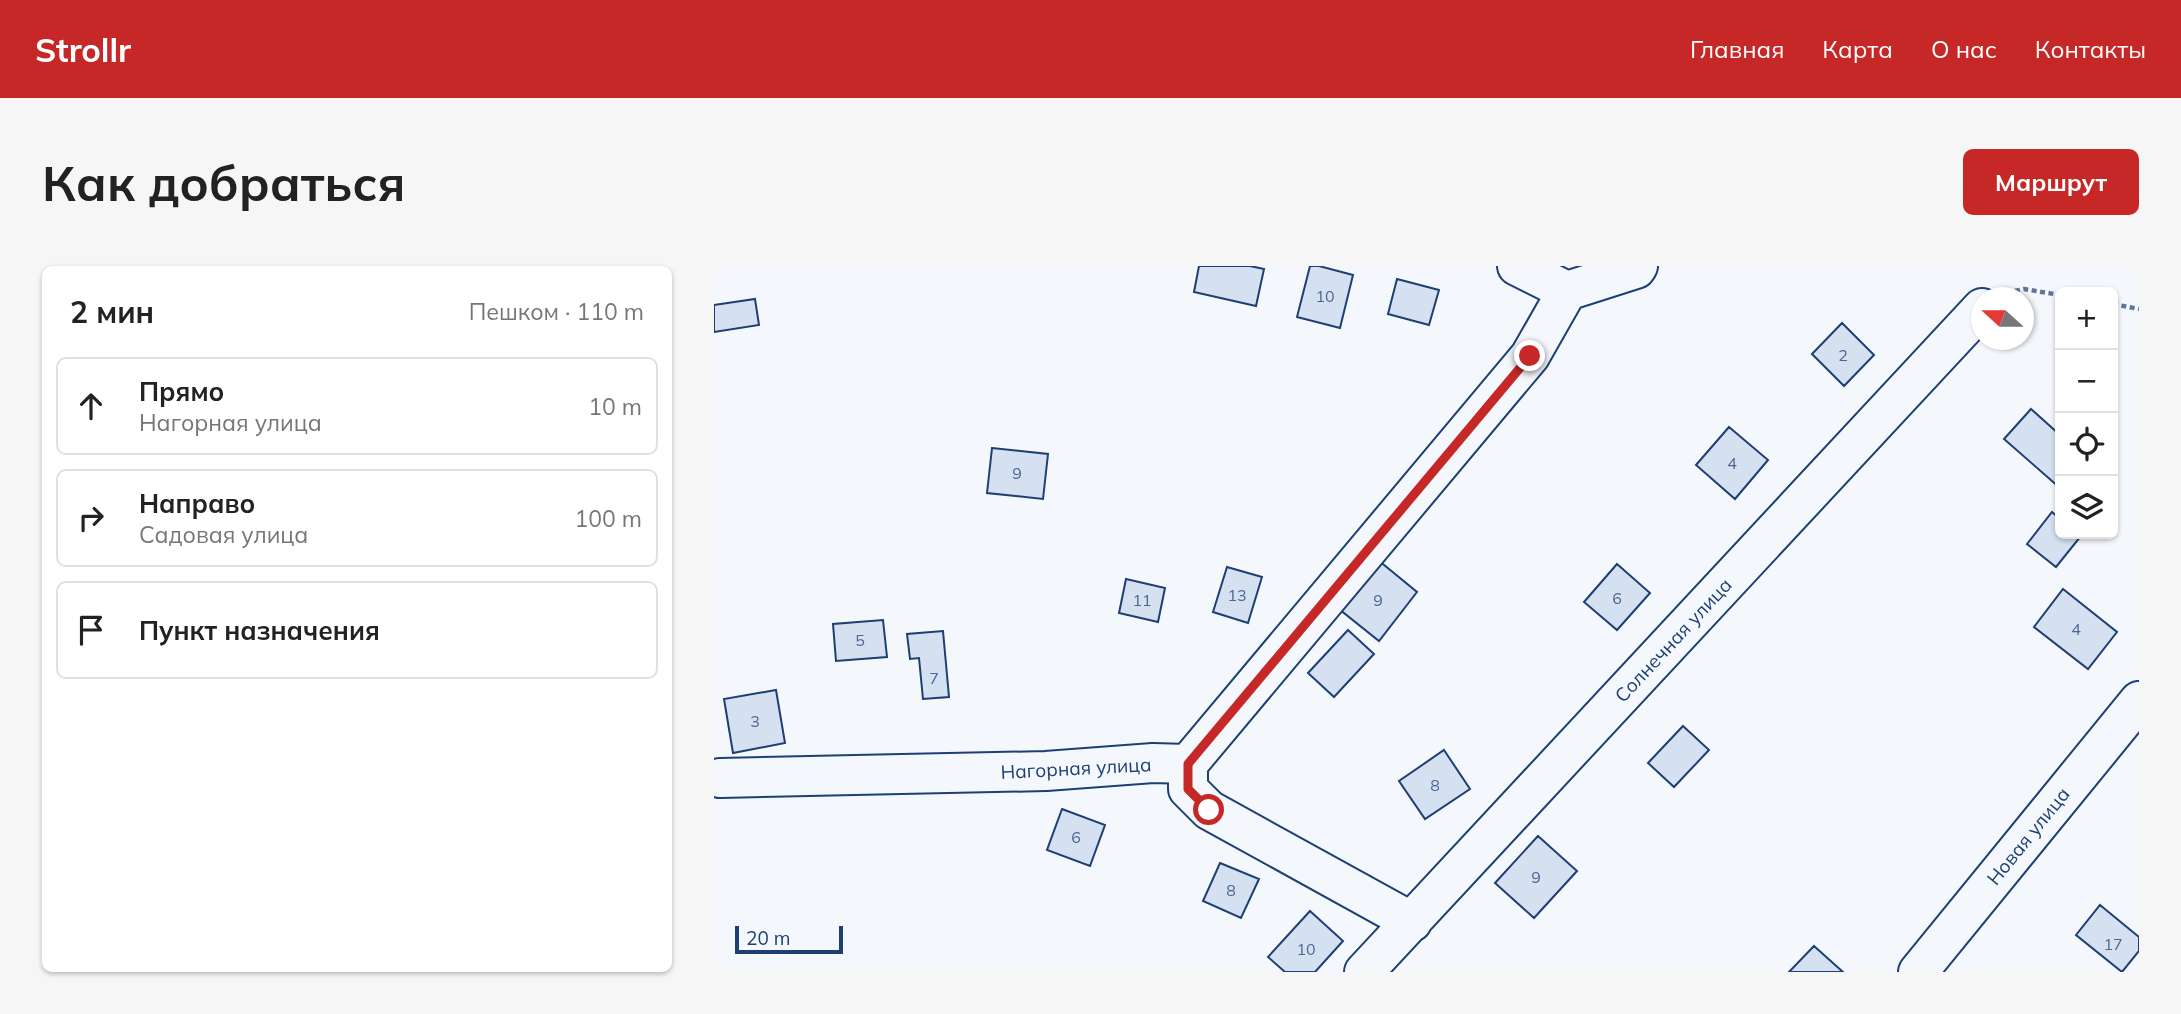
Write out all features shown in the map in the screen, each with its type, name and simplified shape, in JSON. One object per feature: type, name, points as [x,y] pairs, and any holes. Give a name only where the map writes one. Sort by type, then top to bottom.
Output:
[{"type":"street","points":[[1517,266],[1567,291]]},
{"type":"street","points":[[1412,922],[1209,810],[1188,789],[1188,764],[1530,356],[1567,291],[1636,269],[1638,266]]},
{"type":"street","name":"Солнечная улица","points":[[1364,972],[1971,325]]},
{"type":"street","name":"Новая улица","points":[[1918,972],[2139,701]]},
{"type":"street","name":"Нагорная улица","points":[[720,778],[1046,771],[1153,763],[1188,764]]},
{"type":"path","points":[[2034,291],[2055,294]]},
{"type":"path","points":[[2118,305],[2139,309]]},
{"type":"building","points":[[1199,266],[1250,266],[1264,269],[1256,306],[1194,292]]},
{"type":"building","points":[[1310,266],[1353,275],[1340,328],[1297,317]]},
{"type":"building","points":[[1397,279],[1439,290],[1429,325],[1388,314]]},
{"type":"building","points":[[755,299],[759,325],[714,332],[714,305]]},
{"type":"building","points":[[1842,323],[1874,355],[1844,386],[1812,354]]},
{"type":"building","points":[[2031,409],[2055,431],[2055,484],[2004,439]]},
{"type":"building","points":[[1729,427],[1768,460],[1735,499],[1696,465]]},
{"type":"building","points":[[992,448],[1048,454],[1043,499],[987,493]]},
{"type":"building","points":[[2052,512],[2055,515],[2055,539],[2079,539],[2056,567],[2027,544]]},
{"type":"building","points":[[1378,560],[1417,592],[1379,641],[1339,609]]},
{"type":"building","points":[[1617,564],[1650,593],[1617,630],[1584,602]]},
{"type":"building","points":[[1227,567],[1262,577],[1248,623],[1213,612]]},
{"type":"building","points":[[1126,579],[1165,588],[1158,622],[1119,613]]},
{"type":"building","points":[[2063,589],[2117,632],[2088,669],[2034,627]]},
{"type":"building","points":[[883,620],[887,657],[836,661],[833,624]]},
{"type":"building","points":[[1348,630],[1374,654],[1334,697],[1308,673]]},
{"type":"building","points":[[943,631],[949,697],[923,699],[919,658],[910,659],[907,634]]},
{"type":"building","points":[[776,690],[785,743],[733,753],[724,699]]},
{"type":"building","points":[[1683,726],[1709,750],[1674,787],[1648,763]]},
{"type":"building","points":[[1444,750],[1470,789],[1425,819],[1399,781]]},
{"type":"building","points":[[1062,809],[1105,825],[1090,866],[1047,850]]},
{"type":"building","points":[[1538,836],[1577,871],[1534,918],[1495,883]]},
{"type":"building","points":[[1220,863],[1259,879],[1241,918],[1203,901]]},
{"type":"building","points":[[2100,905],[2139,937],[2139,951],[2122,972],[2076,935]]},
{"type":"building","points":[[1310,911],[1343,941],[1315,972],[1285,972],[1268,957]]},
{"type":"building","points":[[1814,946],[1843,972],[1789,972]]},
{"type":"route","points":[[1209,810],[1188,789],[1188,764],[1530,356]]}]
